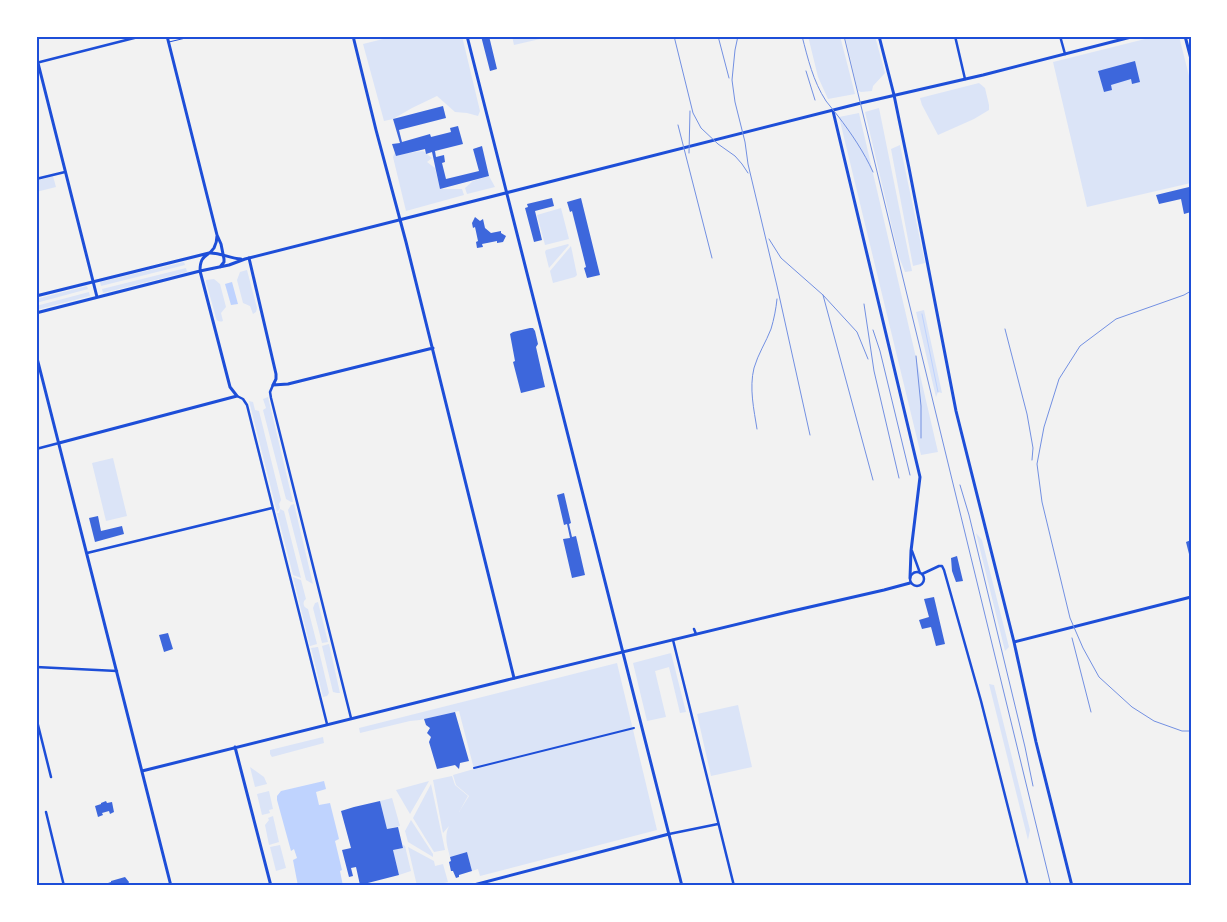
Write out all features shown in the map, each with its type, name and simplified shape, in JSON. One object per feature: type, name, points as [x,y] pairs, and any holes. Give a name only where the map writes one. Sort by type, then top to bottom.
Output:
[{"type":"main road","points":[[167,36],[223,255],[224,262],[217,268]]},
{"type":"main road","points":[[353,36],[433,348],[514,678]]},
{"type":"main road","points":[[467,36],[682,886]]},
{"type":"main road","points":[[879,36],[894,95],[909,168],[956,411],[1014,642],[1036,742],[1072,886]]},
{"type":"main road","points":[[36,313],[507,192],[1135,36]]},
{"type":"main road","points":[[1185,36],[1191,59]]},
{"type":"main road","points":[[36,55],[97,297]]},
{"type":"main road","points":[[833,111],[920,478],[910,578]]},
{"type":"main road","points":[[59,443],[236,396],[230,387],[200,271],[202,260],[214,248],[217,235]]},
{"type":"main road","points":[[36,296],[208,253],[216,252],[234,259],[244,259]]},
{"type":"main road","points":[[249,258],[276,374],[273,385]]},
{"type":"main road","points":[[202,260],[202,265],[208,270]]},
{"type":"main road","points":[[273,385],[288,384],[433,348]]},
{"type":"main road","points":[[36,354],[171,886]]},
{"type":"main road","points":[[142,770],[910,583]]},
{"type":"main road","points":[[1014,642],[1191,597]]},
{"type":"main road","points":[[236,747],[271,886]]},
{"type":"main road","points":[[470,886],[669,834]]},
{"type":"street","points":[[37,63],[142,36]]},
{"type":"street","points":[[955,36],[965,79]]},
{"type":"street","points":[[1060,36],[1065,54]]},
{"type":"street","points":[[36,179],[65,172]]},
{"type":"street","points":[[273,385],[270,392],[271,398],[351,718]]},
{"type":"street","points":[[236,396],[243,399],[247,404],[327,724]]},
{"type":"street","points":[[36,449],[59,443]]},
{"type":"street","points":[[87,553],[272,508]]},
{"type":"street","points":[[912,551],[921,574],[924,580],[921,585],[915,586],[910,583],[911,574],[914,572],[921,574],[942,566],[944,570],[981,701],[1028,886]]},
{"type":"street","points":[[694,629],[696,634]]},
{"type":"street","points":[[672,640],[734,886]]},
{"type":"street","points":[[36,667],[117,671]]},
{"type":"street","points":[[36,717],[51,777]]},
{"type":"street","points":[[474,768],[634,728]]},
{"type":"street","points":[[46,812],[64,886]]},
{"type":"street","points":[[669,834],[718,824]]},
{"type":"lane","points":[[168,42],[194,36]]},
{"type":"shaded area","points":[[395,36],[462,36],[480,111],[478,116],[455,112],[437,96],[393,119],[384,121],[363,44]]},
{"type":"shaded area","points":[[512,36],[553,36],[514,45]]},
{"type":"shaded area","points":[[808,36],[840,36],[855,94],[828,99],[818,77]]},
{"type":"shaded area","points":[[845,36],[875,36],[885,73],[873,86],[872,91],[858,91]]},
{"type":"shaded area","points":[[1157,36],[1179,36],[1191,84],[1191,183],[1087,207],[1053,62]]},
{"type":"shaded area","points":[[979,83],[985,88],[989,110],[938,135],[920,98]]},
{"type":"shaded area","points":[[879,108],[912,271],[905,272],[899,257],[865,112]]},
{"type":"shaded area","points":[[859,113],[938,452],[921,455],[839,117]]},
{"type":"shaded area","points":[[900,145],[925,263],[913,266],[891,149]]},
{"type":"shaded area","points":[[423,151],[432,158],[427,162],[435,168],[440,189],[462,189],[464,195],[406,211],[393,157],[395,152],[396,156]]},
{"type":"shaded area","points":[[53,176],[56,187],[36,192],[36,181]]},
{"type":"shaded area","points":[[489,176],[495,187],[467,194],[465,188],[473,181]]},
{"type":"shaded area","points":[[561,208],[569,239],[545,245],[537,215]]},
{"type":"shaded area","points":[[569,245],[549,268],[546,250]]},
{"type":"shaded area","points":[[571,246],[577,275],[553,283],[550,271]]},
{"type":"shaded area","points":[[184,262],[185,265],[101,286],[100,282]]},
{"type":"shaded area","points":[[186,268],[187,272],[103,293],[102,289]]},
{"type":"shaded area","points":[[247,270],[257,308],[253,314],[250,306],[243,303],[237,280],[240,272]]},
{"type":"shaded area","points":[[214,279],[220,284],[226,307],[221,313],[223,321],[221,322],[216,319],[206,282],[206,280]]},
{"type":"shaded area","points":[[87,286],[88,289],[36,303],[36,299]]},
{"type":"shaded area","points":[[89,292],[90,296],[36,310],[36,306]]},
{"type":"shaded area","points":[[924,310],[942,393],[938,392],[936,397],[916,312]]},
{"type":"shaded area","points":[[268,397],[293,502],[286,499],[263,410],[266,408],[263,399]]},
{"type":"shaded area","points":[[249,401],[253,402],[255,410],[259,411],[281,500],[280,508],[277,512]]},
{"type":"shaded area","points":[[113,458],[127,516],[106,521],[92,463]]},
{"type":"shaded area","points":[[294,504],[313,584],[306,580],[288,510]]},
{"type":"shaded area","points":[[280,509],[284,511],[301,578],[293,575],[277,513],[279,513]]},
{"type":"shaded area","points":[[976,533],[982,540],[1009,647],[1005,651]]},
{"type":"shaded area","points":[[293,577],[301,580],[306,599],[304,604],[308,609],[317,644],[310,646]]},
{"type":"shaded area","points":[[318,602],[328,642],[322,643],[313,608],[315,603]]},
{"type":"shaded area","points":[[329,644],[340,693],[333,692],[322,646]]},
{"type":"shaded area","points":[[318,647],[329,693],[323,697],[311,648]]},
{"type":"shaded area","points":[[671,653],[686,712],[680,713],[669,667],[655,671],[666,717],[647,721],[633,663]]},
{"type":"shaded area","points":[[617,663],[657,830],[480,876],[478,869],[472,871],[467,852],[450,857],[446,837],[449,826],[443,833],[433,780],[452,776],[455,785],[468,796],[459,812],[469,796],[456,785],[453,775],[474,769],[459,711],[360,733],[359,728]]},
{"type":"shaded area","points":[[989,684],[994,685],[1030,830],[1028,840]]},
{"type":"shaded area","points":[[738,705],[752,767],[711,776],[697,714]]},
{"type":"shaded area","points":[[323,737],[324,743],[272,757],[270,754],[270,750]]},
{"type":"shaded area","points":[[250,767],[264,777],[267,784],[255,787]]},
{"type":"shaded area","points":[[429,781],[410,814],[396,790]]},
{"type":"shaded area","points":[[431,784],[445,850],[434,852],[413,818]]},
{"type":"shaded area","points":[[269,791],[273,809],[269,810],[270,813],[262,815],[257,794]]},
{"type":"shaded area","points":[[392,798],[400,826],[387,829],[380,801]]},
{"type":"shaded area","points":[[273,816],[279,842],[269,845],[265,825],[269,820],[268,818]]},
{"type":"shaded area","points":[[411,820],[433,854],[433,857],[408,842],[405,831]]},
{"type":"shaded area","points":[[280,845],[286,868],[276,871],[270,847]]},
{"type":"shaded area","points":[[403,845],[405,846],[411,871],[399,875],[393,850],[403,848]]},
{"type":"shaded area","points":[[408,847],[434,861],[435,866],[443,864],[448,882],[432,886],[417,886]]},
{"type":"water","points":[[232,282],[238,304],[231,305],[225,284]]},
{"type":"water","points":[[324,781],[326,789],[316,792],[319,805],[330,803],[339,839],[335,841],[342,870],[340,871],[343,886],[298,886],[293,860],[297,858],[294,849],[291,851],[277,796],[281,791]]},
{"type":"building","points":[[481,36],[489,36],[497,69],[490,71]]},
{"type":"building","points":[[1135,61],[1140,82],[1132,84],[1131,79],[1111,85],[1112,90],[1104,92],[1098,71]]},
{"type":"building","points":[[443,106],[446,118],[399,130],[402,142],[430,134],[431,137],[451,132],[450,128],[458,126],[463,144],[435,151],[436,157],[444,155],[445,162],[442,163],[446,179],[479,171],[473,149],[482,146],[489,176],[440,189],[432,152],[426,154],[425,149],[396,156],[392,144],[400,143],[393,119]]},
{"type":"building","points":[[1189,187],[1191,212],[1184,214],[1181,199],[1159,204],[1156,195]]},
{"type":"building","points":[[552,198],[554,206],[535,211],[542,240],[534,242],[525,208],[528,207],[527,204]]},
{"type":"building","points":[[581,198],[600,275],[587,278],[572,211],[570,212],[567,202]]},
{"type":"building","points":[[475,217],[480,221],[483,219],[485,228],[491,233],[501,231],[506,236],[503,242],[497,243],[497,241],[482,244],[483,247],[477,248],[476,242],[478,241],[475,227],[473,228],[472,223]]},
{"type":"building","points":[[533,328],[535,331],[538,344],[536,347],[545,387],[521,393],[513,362],[515,361],[510,334]]},
{"type":"building","points":[[564,493],[571,523],[569,524],[572,537],[576,536],[585,575],[572,578],[563,539],[570,538],[567,524],[564,525],[557,495]]},
{"type":"building","points":[[98,516],[101,531],[122,526],[124,534],[95,542],[89,518]]},
{"type":"building","points":[[1191,540],[1191,557],[1190,558],[1186,542]]},
{"type":"building","points":[[957,556],[963,581],[956,582],[952,571],[951,558]]},
{"type":"building","points":[[934,597],[945,644],[936,646],[931,627],[922,629],[919,620],[929,617],[924,599]]},
{"type":"building","points":[[168,633],[173,649],[164,652],[159,635]]},
{"type":"building","points":[[455,712],[469,761],[460,763],[459,769],[455,765],[437,769],[429,742],[431,737],[427,733],[430,728],[426,725],[424,719]]},
{"type":"building","points":[[106,801],[107,803],[112,802],[114,812],[110,814],[109,811],[102,813],[103,815],[98,817],[95,806]]},
{"type":"building","points":[[380,801],[387,829],[398,827],[403,848],[393,850],[399,875],[360,885],[356,867],[351,868],[353,876],[349,877],[342,850],[351,848],[341,811]]},
{"type":"building","points":[[467,852],[472,871],[459,875],[456,878],[453,871],[451,871],[450,857]]},
{"type":"building","points":[[125,877],[129,882],[127,886],[109,886],[108,883],[111,881]]},
{"type":"waterway","points":[[922,314],[938,392]]},
{"type":"railway","points":[[674,36],[693,113],[701,128],[718,144],[735,156],[748,173]]},
{"type":"railway","points":[[718,36],[729,78]]},
{"type":"railway","points":[[738,36],[732,80],[735,102],[810,435]]},
{"type":"railway","points":[[802,36],[811,70],[821,93],[857,143],[873,172]]},
{"type":"railway","points":[[844,36],[1051,886]]},
{"type":"railway","points":[[806,71],[815,100]]},
{"type":"railway","points":[[689,153],[690,111]]},
{"type":"railway","points":[[678,125],[712,258]]},
{"type":"railway","points":[[769,239],[781,258],[823,295],[857,332],[868,359]]},
{"type":"railway","points":[[1191,291],[1116,319],[1080,346],[1059,379],[1044,427],[1037,464],[1042,502],[1070,618],[1083,648],[1099,677],[1132,707],[1154,721],[1182,731],[1191,731]]},
{"type":"railway","points":[[823,295],[873,480]]},
{"type":"railway","points":[[757,429],[752,399],[754,368],[771,329],[777,299]]},
{"type":"railway","points":[[864,304],[874,371],[899,478]]},
{"type":"railway","points":[[1005,329],[1027,414],[1033,448],[1032,460]]},
{"type":"railway","points":[[873,330],[880,351],[910,475]]},
{"type":"railway","points":[[916,356],[921,406],[921,438]]},
{"type":"railway","points":[[960,485],[969,515],[1033,786]]},
{"type":"railway","points":[[1072,638],[1091,712]]}]
